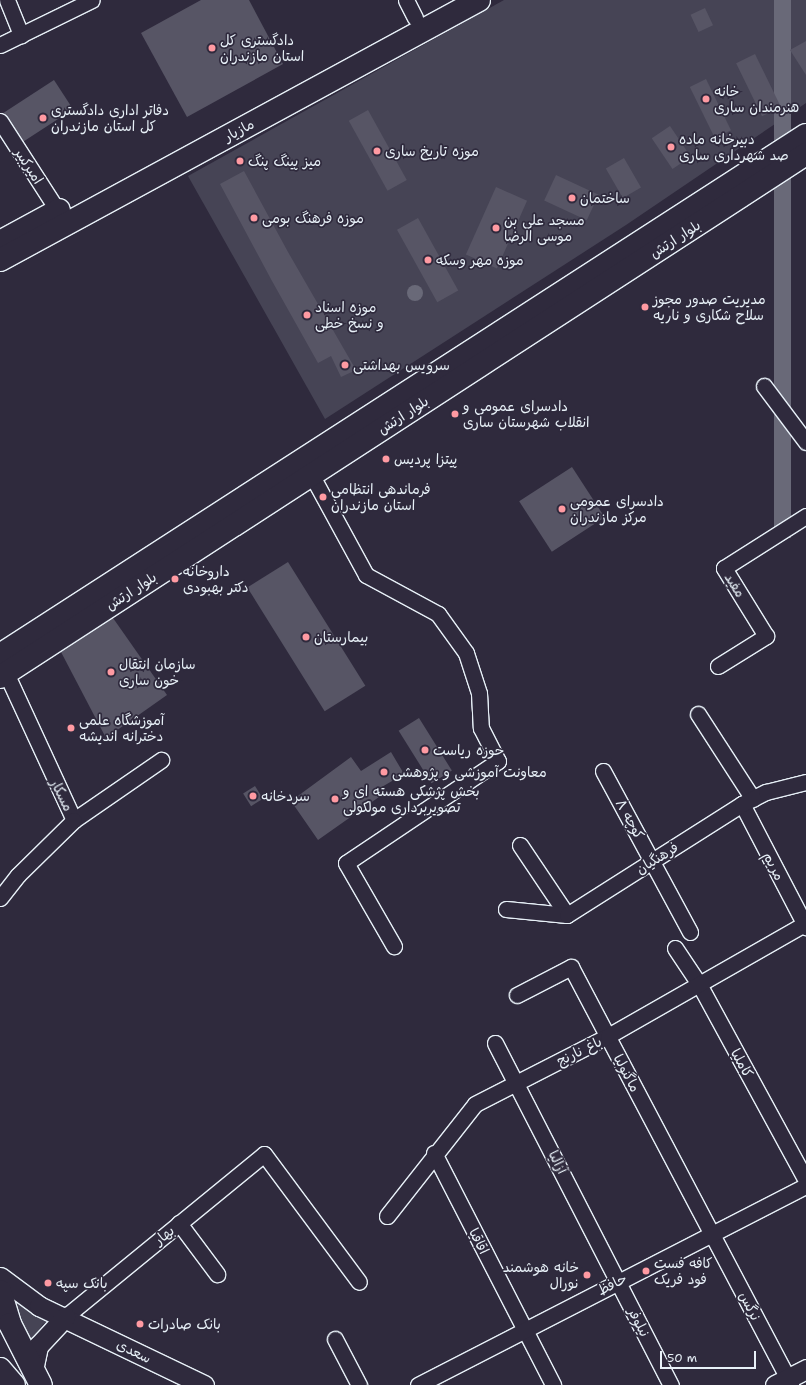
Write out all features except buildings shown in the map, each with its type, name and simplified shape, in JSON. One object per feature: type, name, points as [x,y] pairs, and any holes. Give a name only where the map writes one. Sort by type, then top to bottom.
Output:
[{"type":"main road","name":"مازیار","points":[[0,260],[178,154],[410,9],[449,0]]},
{"type":"main road","name":"مازیار","points":[[0,242],[58,211],[178,154],[476,1]]},
{"type":"main road","name":"بلوار ارتش","points":[[2,668],[228,516],[757,176],[806,135]]},
{"type":"main road","name":"بلوار ارتش","points":[[757,176],[806,154]]},
{"type":"main road","points":[[0,1291],[5,1322],[37,1377]]},
{"type":"main road","points":[[0,1369],[14,1385]]},
{"type":"street","points":[[7,0],[21,35]]},
{"type":"street","points":[[0,45],[92,0]]},
{"type":"street","name":"امیرکبیر","points":[[0,121],[58,211]]},
{"type":"street","points":[[764,386],[806,442]]},
{"type":"street","points":[[306,466],[366,575],[438,614],[466,653],[479,693],[481,728],[498,761],[346,863],[394,946]]},
{"type":"street","name":"مفید","points":[[718,666],[766,636],[724,568],[804,520]]},
{"type":"street","name":"مسکار","points":[[2,668],[74,820],[162,760]]},
{"type":"street","name":"مریم","points":[[698,714],[748,802],[805,926]]},
{"type":"street","name":"کوچه ۸","points":[[604,771],[654,861],[690,932]]},
{"type":"street","name":"فرهنگیان","points":[[567,915],[748,802],[806,782]]},
{"type":"street","points":[[0,898],[74,820]]},
{"type":"street","points":[[520,845],[567,915]]},
{"type":"street","points":[[506,909],[567,915]]},
{"type":"street","name":"باغ نارنج","points":[[387,1216],[434,1153],[475,1104],[608,1036],[805,926]]},
{"type":"street","name":"کاملیا","points":[[675,948],[699,984],[806,1180]]},
{"type":"street","name":"ماگنولیا","points":[[517,995],[571,967],[712,1233]]},
{"type":"street","name":"آزالیا","points":[[495,1044],[619,1281]]},
{"type":"street","name":"اقاقیا","points":[[434,1153],[552,1385]]},
{"type":"street","name":"بهار","points":[[65,1317],[264,1154],[359,1282]]},
{"type":"street","name":"حافظ","points":[[419,1385],[524,1329],[806,1186]]},
{"type":"street","points":[[179,1223],[217,1274]]},
{"type":"street","name":"نرگس","points":[[712,1233],[784,1383]]},
{"type":"street","name":"سعدی","points":[[0,1277],[27,1299],[204,1385]]},
{"type":"street","name":"نیلوفر","points":[[619,1281],[671,1385]]},
{"type":"street","points":[[37,1377],[38,1346],[65,1317]]},
{"type":"street","points":[[335,1339],[359,1385]]},
{"type":"street","points":[[784,1383],[806,1369]]},
{"type":"shaded area","points":[[504,0],[806,0],[806,103],[626,225],[325,419],[188,176]]},
{"type":"shaded area","points":[[7,1292],[55,1317],[43,1324],[28,1347]]},
{"type":"water","points":[[774,0],[791,0],[791,538],[774,538]]},
{"type":"water","points":[[415,285],[421,287],[423,293],[421,299],[415,301],[409,299],[407,293],[409,287]]},
{"type":"place","name":"دادگستری کل استان مازندران","points":[[212,48]]},
{"type":"place","name":"خانه هنرمندان ساری","points":[[706,99]]},
{"type":"place","name":"دفاتر اداری دادگستری کل استان مازندران","points":[[43,118]]},
{"type":"place","name":"دبیرخانه ماده صد شهرداری ساری","points":[[671,147]]},
{"type":"place","name":"موزه تاریخ ساری","points":[[377,151]]},
{"type":"place","name":"میز پینگ پنگ","points":[[240,161]]},
{"type":"place","name":"ساختمان","points":[[572,198]]},
{"type":"place","name":"موزه فرهنگ بومی","points":[[254,218]]},
{"type":"place","name":"مسجد علی بن موسی الرضا","points":[[496,228]]},
{"type":"place","name":"موزه مهر وسکه","points":[[428,260]]},
{"type":"place","name":"مدیریت صدور مجوز سلاح شکاری و ناریه","points":[[645,307]]},
{"type":"place","name":"موزه اسناد و نسخ خطی","points":[[307,315]]},
{"type":"place","name":"سرویس بهداشتی","points":[[345,365]]},
{"type":"place","name":"دادسرای عمومی و انقلاب شهرستان ساری","points":[[455,414]]},
{"type":"place","name":"پیتزا پردیس","points":[[386,459]]},
{"type":"place","name":"فرماندهی انتظامی استان مازندران","points":[[323,497]]},
{"type":"place","name":"دادسرای عمومی مرکز مازندران","points":[[562,509]]},
{"type":"place","name":"داروخانه دکتر بهبودی","points":[[175,579]]},
{"type":"place","name":"بیمارستان","points":[[306,637]]},
{"type":"place","name":"سازمان انتقال خون ساری","points":[[111,672]]},
{"type":"place","name":"آموزشگاه علمی دخترانه اندیشه","points":[[71,728]]},
{"type":"place","name":"حوزه ریاست","points":[[425,750]]},
{"type":"place","name":"معاونت آموزشی و پژوهشی","points":[[384,772]]},
{"type":"place","name":"سردخانه","points":[[253,796]]},
{"type":"place","name":"بخش پژشکی هسته ای و تصویربرداری مولکولی","points":[[335,799]]},
{"type":"place","name":"کافه فست فود فریک","points":[[646,1271]]},
{"type":"place","name":"خانه هوشمند نورال","points":[[587,1275]]},
{"type":"place","name":"بانک سپه","points":[[48,1283]]},
{"type":"place","name":"بانک صادرات","points":[[140,1324]]}]
